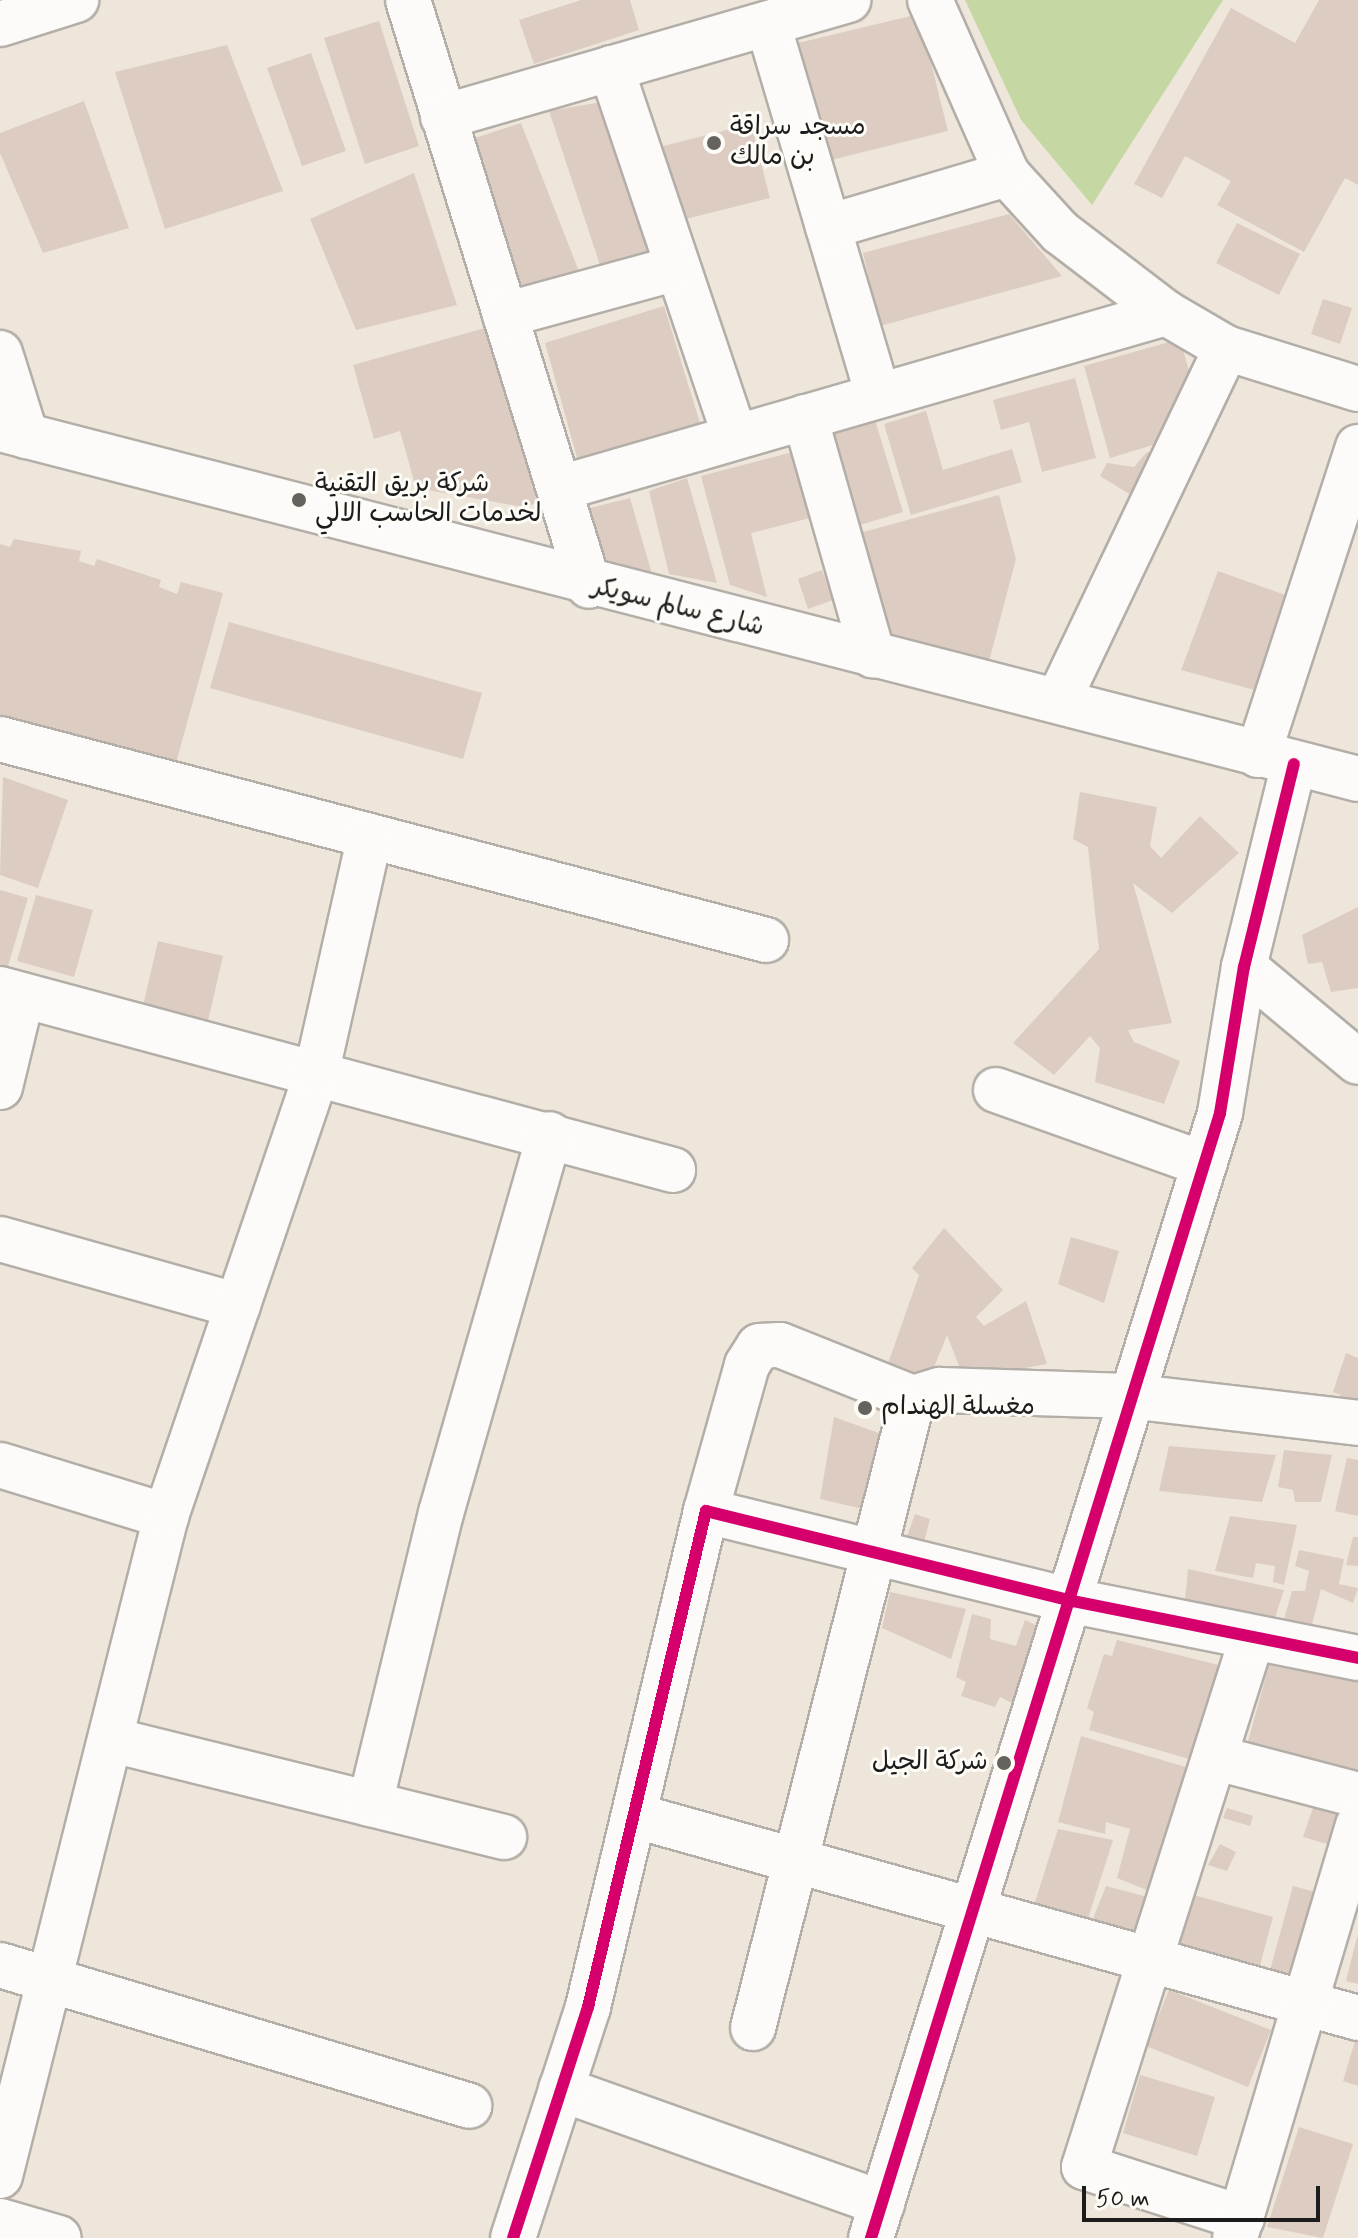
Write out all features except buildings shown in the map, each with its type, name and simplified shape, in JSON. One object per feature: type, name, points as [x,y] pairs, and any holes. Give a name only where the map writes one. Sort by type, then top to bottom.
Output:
[{"type":"street","points":[[0,24],[76,0]]},
{"type":"street","points":[[408,0],[505,315],[564,487],[589,586]]},
{"type":"street","points":[[443,117],[848,0]]},
{"type":"street","points":[[930,0],[1007,174],[1060,232],[1166,313],[1226,348],[1358,389]]},
{"type":"street","points":[[768,24],[877,393]]},
{"type":"street","points":[[611,68],[735,436]]},
{"type":"street","points":[[828,227],[1007,174]]},
{"type":"street","points":[[505,315],[677,268]]},
{"type":"street","points":[[564,487],[877,393],[1166,313]]},
{"type":"street","points":[[1058,701],[1226,348]]},
{"type":"street","points":[[0,353],[13,432]]},
{"type":"street","points":[[805,417],[873,656]]},
{"type":"street","name":"شارع سالم سويكر","points":[[13,432],[589,586],[1058,701],[1358,779]]},
{"type":"street","points":[[561,2089],[877,2220],[1073,1601],[1129,1396],[1204,1164],[1244,967],[1276,760],[1358,447]]},
{"type":"street","points":[[0,739],[369,839],[766,940]]},
{"type":"street","points":[[0,2176],[166,1516],[316,1075],[369,839]]},
{"type":"street","points":[[1244,967],[1358,1062]]},
{"type":"street","points":[[0,1087],[11,992],[316,1075],[550,1134],[673,1170]]},
{"type":"street","points":[[996,1090],[1204,1164]]},
{"type":"street","points":[[370,1804],[441,1513],[550,1134]]},
{"type":"street","points":[[0,1239],[238,1306]]},
{"type":"street","points":[[513,2238],[561,2089],[636,1816],[706,1511],[747,1365],[759,1346],[780,1345],[913,1398],[940,1390],[1129,1396],[1358,1423]]},
{"type":"street","points":[[753,2028],[913,1398]]},
{"type":"street","points":[[0,1465],[166,1516]]},
{"type":"street","points":[[706,1511],[1073,1601],[1358,1658]]},
{"type":"street","points":[[1252,1638],[1217,1758],[1148,1959],[1084,2167],[1238,2228],[1358,1825]]},
{"type":"street","points":[[112,1740],[504,1837]]},
{"type":"street","points":[[1217,1758],[1358,1795]]},
{"type":"street","points":[[636,1816],[795,1855],[1358,2018]]},
{"type":"street","points":[[0,1965],[469,2106]]},
{"type":"street","points":[[0,2221],[59,2238]]},
{"type":"green space","points":[[965,0],[1223,0],[1092,205],[1021,120]]},
{"type":"cycle path","points":[[871,2238],[1220,1113],[1244,967],[1294,764]]},
{"type":"cycle path","points":[[513,2238],[588,2007],[706,1511],[1073,1601],[1358,1658]]},
{"type":"place","name":"مسجد سراقة بن مالك","points":[[714,143]]},
{"type":"place","name":"شركة بريق التقنية لخدمات الحاسب الالي","points":[[299,500]]},
{"type":"place","name":"مغسلة الهندام","points":[[865,1408]]},
{"type":"place","name":"شركة الجيل","points":[[1004,1763]]}]
